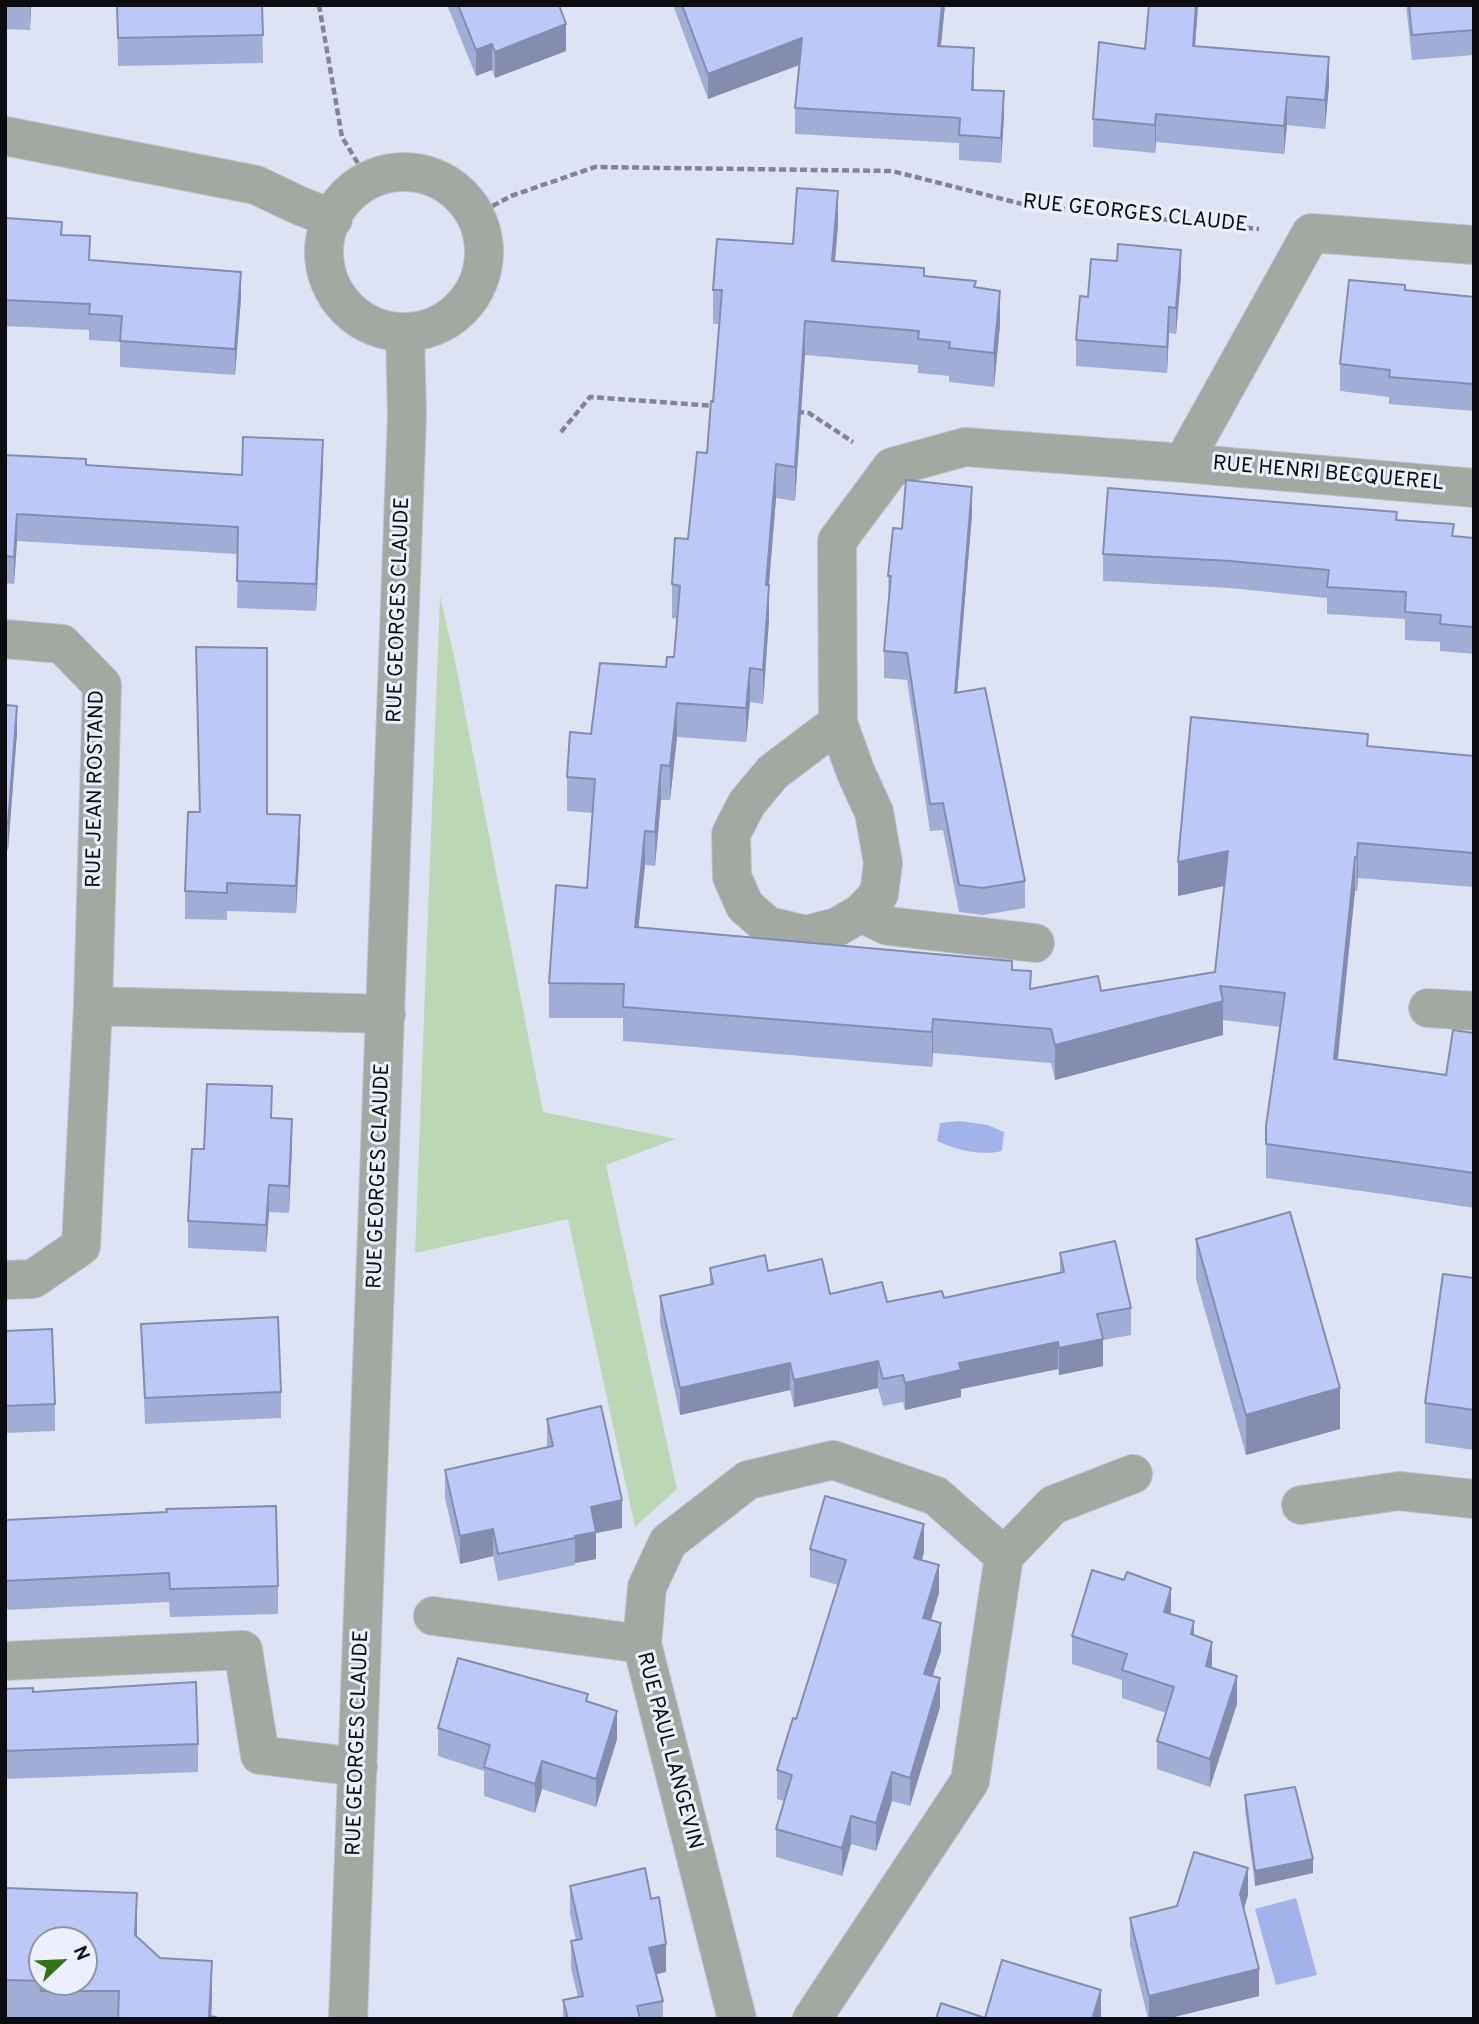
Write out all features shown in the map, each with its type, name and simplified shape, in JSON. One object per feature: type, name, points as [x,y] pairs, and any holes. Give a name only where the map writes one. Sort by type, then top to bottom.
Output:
[{"type":"street","points":[[5,136],[256,185],[333,219]]},
{"type":"street","points":[[403,171],[438,179],[466,201],[474,216],[483,233],[483,270],[468,302],[441,325],[405,334],[370,326],[342,304],[325,272],[325,235],[340,202],[368,180],[403,171]]},
{"type":"street","points":[[1311,233],[1474,245]]},
{"type":"street","name":"RUE HENRI BECQUEREL","points":[[1183,463],[1311,233]]},
{"type":"street","name":"RUE GEORGES CLAUDE","points":[[348,2019],[407,415],[405,334]]},
{"type":"street","name":"RUE HENRI BECQUEREL","points":[[892,467],[965,447],[1474,488]]},
{"type":"street","points":[[838,723],[773,772],[747,803],[731,834],[732,877],[746,906],[768,926],[806,935],[837,927],[861,913],[879,894],[883,863],[874,812],[838,723],[837,541],[892,467]]},
{"type":"street","name":"RUE JEAN ROSTAND","points":[[5,639],[62,644],[102,685],[93,1006],[81,1246],[33,1279],[5,1280]]},
{"type":"street","points":[[861,913],[888,926],[1035,943]]},
{"type":"street","points":[[93,1006],[386,1014]]},
{"type":"street","points":[[1428,1008],[1474,1012]]},
{"type":"street","points":[[642,1644],[648,1587],[668,1542],[748,1480],[833,1460],[936,1496],[1004,1556]]},
{"type":"street","points":[[812,2019],[970,1781],[1004,1556],[1053,1504],[1133,1474]]},
{"type":"street","points":[[1301,1504],[1399,1491],[1474,1499]]},
{"type":"street","name":"RUE PAUL LANGEVIN","points":[[433,1616],[642,1644],[737,2019]]},
{"type":"street","points":[[5,1661],[243,1650],[260,1755],[358,1768]]},
{"type":"path","points":[[320,5],[342,137],[368,180]]},
{"type":"path","name":"RUE GEORGES CLAUDE","points":[[474,216],[511,196],[595,167],[892,171],[1030,206],[1311,233]]},
{"type":"path","points":[[561,432],[590,397],[727,407]]},
{"type":"path","points":[[795,412],[809,413],[892,467]]},
{"type":"green space","points":[[440,596],[543,1112],[676,1139],[606,1165],[677,1489],[635,1527],[568,1219],[415,1253]]},
{"type":"water","points":[[960,1121],[988,1125],[1004,1132],[1002,1151],[969,1151],[937,1141],[940,1123]]},
{"type":"water","points":[[1296,1898],[1317,1975],[1276,1985],[1255,1909]]},
{"type":"building","points":[[117,5],[262,5],[263,35],[118,38]]},
{"type":"building","points":[[458,5],[559,5],[566,24],[495,52],[492,44],[476,50]]},
{"type":"building","points":[[682,5],[942,5],[938,46],[974,48],[972,90],[1004,91],[1001,138],[959,135],[960,118],[795,108],[802,38],[708,74]]},
{"type":"building","points":[[1149,5],[1196,5],[1193,46],[1329,57],[1325,100],[1287,97],[1284,126],[1156,114],[1155,125],[1093,119],[1099,42],[1145,49]]},
{"type":"building","points":[[1409,5],[1474,5],[1474,30],[1412,35]]},
{"type":"building","points":[[797,188],[838,191],[832,261],[924,268],[924,276],[976,281],[974,287],[1000,291],[994,353],[949,348],[950,342],[918,339],[919,331],[805,321],[795,467],[776,464],[766,585],[769,585],[763,670],[750,668],[746,708],[677,703],[670,766],[661,765],[655,832],[645,831],[635,927],[1012,961],[1012,970],[1031,971],[1030,989],[1098,976],[1101,991],[1215,972],[1228,851],[1178,862],[1191,717],[1368,734],[1367,746],[1474,756],[1474,853],[1358,843],[1334,1059],[1446,1075],[1453,1030],[1474,1033],[1474,1173],[1266,1144],[1266,1126],[1285,993],[1220,986],[1223,1001],[1055,1045],[1051,1029],[933,1019],[932,1032],[623,1007],[624,984],[549,983],[556,885],[587,888],[595,779],[567,777],[570,732],[591,734],[600,663],[666,667],[667,657],[674,657],[680,586],[672,584],[675,538],[688,539],[697,452],[707,453],[711,401],[713,402],[722,290],[713,290],[717,239],[793,244]]},
{"type":"building","points":[[6,218],[62,222],[61,235],[90,236],[89,260],[241,272],[235,349],[120,341],[122,316],[89,314],[90,304],[5,300]]},
{"type":"building","points":[[1118,244],[1181,250],[1176,308],[1169,307],[1167,347],[1076,340],[1080,296],[1088,297],[1091,259],[1117,261]]},
{"type":"building","points":[[1349,280],[1405,285],[1405,290],[1474,297],[1474,384],[1389,377],[1390,370],[1340,364]]},
{"type":"building","points":[[243,437],[323,440],[316,584],[237,581],[238,527],[17,514],[14,557],[5,556],[5,455],[86,459],[86,465],[242,475]]},
{"type":"building","points":[[906,480],[972,487],[955,693],[985,688],[1025,881],[983,888],[959,885],[943,803],[930,804],[907,653],[884,651],[893,528],[902,529]]},
{"type":"building","points":[[1108,488],[1397,512],[1396,520],[1454,524],[1452,536],[1474,538],[1474,627],[1440,624],[1441,615],[1405,612],[1406,592],[1327,587],[1329,570],[1103,554]]},
{"type":"building","points":[[196,647],[267,648],[267,814],[300,815],[296,886],[227,883],[227,893],[185,891],[188,812],[200,812]]},
{"type":"building","points":[[5,705],[17,706],[8,824],[5,824]]},
{"type":"building","points":[[207,1084],[272,1086],[271,1118],[292,1119],[289,1186],[269,1185],[266,1225],[188,1221],[192,1149],[204,1149]]},
{"type":"building","points":[[1290,1212],[1340,1388],[1246,1415],[1196,1239]]},
{"type":"building","points":[[1115,1241],[1131,1308],[1097,1314],[1103,1339],[1059,1348],[1058,1342],[959,1363],[961,1370],[905,1383],[903,1375],[883,1379],[878,1361],[794,1380],[790,1363],[680,1388],[660,1296],[713,1284],[710,1268],[765,1255],[768,1271],[822,1259],[830,1294],[882,1282],[887,1302],[942,1291],[944,1298],[1064,1272],[1060,1253]]},
{"type":"building","points":[[1443,1274],[1474,1278],[1474,1410],[1425,1403]]},
{"type":"building","points":[[278,1317],[281,1392],[145,1398],[141,1324]]},
{"type":"building","points":[[52,1329],[55,1404],[5,1406],[5,1331]]},
{"type":"building","points":[[601,1406],[622,1500],[591,1507],[596,1532],[498,1554],[493,1529],[460,1536],[445,1470],[553,1446],[547,1419]]},
{"type":"building","points":[[825,1496],[924,1524],[914,1558],[939,1565],[923,1618],[941,1623],[924,1674],[940,1678],[910,1778],[892,1772],[876,1823],[851,1816],[842,1848],[776,1829],[792,1775],[777,1770],[793,1718],[796,1719],[846,1560],[810,1549]]},
{"type":"building","points":[[276,1506],[278,1586],[170,1589],[169,1573],[5,1581],[5,1520],[167,1512],[166,1509]]},
{"type":"building","points":[[1092,1570],[1124,1580],[1127,1572],[1171,1588],[1164,1612],[1194,1621],[1191,1634],[1212,1642],[1206,1666],[1237,1676],[1210,1759],[1157,1741],[1174,1687],[1122,1670],[1127,1654],[1072,1636]]},
{"type":"building","points":[[458,1658],[588,1694],[586,1701],[617,1711],[596,1779],[542,1761],[535,1784],[484,1767],[490,1745],[438,1728]]},
{"type":"building","points":[[196,1682],[198,1744],[5,1751],[5,1689],[33,1688],[33,1692]]},
{"type":"building","points":[[1295,1787],[1313,1859],[1255,1871],[1245,1795]]},
{"type":"building","points":[[1194,1852],[1248,1868],[1240,1894],[1259,1969],[1149,1996],[1130,1918],[1177,1906]]},
{"type":"building","points":[[645,1868],[651,1899],[659,1897],[666,1944],[649,1948],[663,2001],[637,2006],[640,2019],[568,2019],[563,2000],[583,1996],[571,1941],[582,1939],[570,1886]]},
{"type":"building","points":[[5,1888],[137,1893],[135,1935],[160,1958],[212,1961],[209,2016],[216,2019],[118,2019],[119,1991],[98,1991],[98,1926],[28,1926],[28,1981],[5,1980]]},
{"type":"building","points":[[1002,1960],[1101,1990],[1092,2019],[936,2019],[941,2003],[985,2018]]}]
